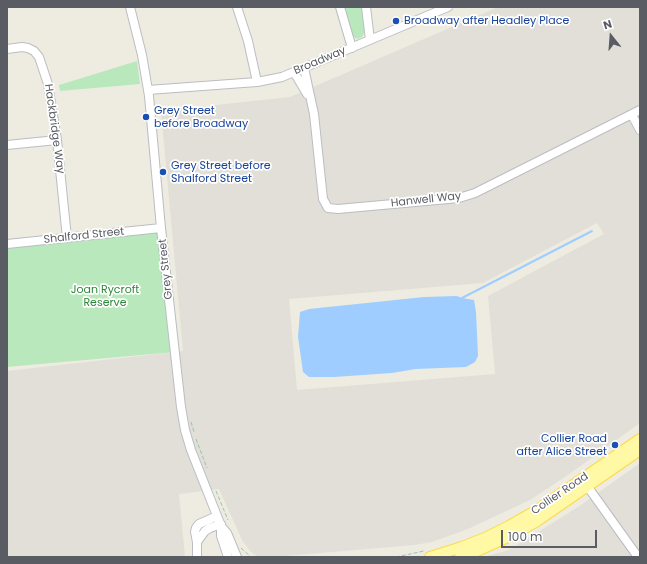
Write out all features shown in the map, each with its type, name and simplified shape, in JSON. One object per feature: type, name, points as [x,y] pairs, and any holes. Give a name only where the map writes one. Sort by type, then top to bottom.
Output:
[{"type":"main road","name":"Collier Road","points":[[460,557],[514,534],[537,521],[640,439]]},
{"type":"main road","name":"Collier Road","points":[[427,554],[468,545],[509,526],[640,450]]},
{"type":"street","name":"Grey Street","points":[[130,7],[142,55],[149,93],[161,228],[181,407],[185,430],[191,450],[217,516],[227,533],[237,557]]},
{"type":"street","points":[[237,7],[248,41],[257,82]]},
{"type":"street","points":[[340,7],[352,48]]},
{"type":"street","points":[[366,7],[370,40]]},
{"type":"street","name":"Broadway","points":[[149,93],[179,87],[184,88],[257,82],[282,77],[448,7]]},
{"type":"street","name":"Hackbridge Way","points":[[7,49],[28,48],[34,51],[39,57],[49,89],[57,140],[67,238]]},
{"type":"street","name":"Hanwell Way","points":[[304,68],[314,114],[323,199],[328,208],[338,209],[459,198],[475,193],[640,110]]},
{"type":"street","name":"Hanwell Way","points":[[294,72],[310,98]]},
{"type":"street","points":[[632,115],[640,130]]},
{"type":"street","points":[[7,145],[57,140]]},
{"type":"street","name":"Shalford Street","points":[[7,244],[161,228]]},
{"type":"street","points":[[585,483],[638,557]]},
{"type":"street","points":[[197,557],[196,528],[199,524],[217,516]]},
{"type":"street","name":"Grey Street","points":[[221,525],[221,536],[228,557]]},
{"type":"street","points":[[197,542],[205,531],[221,525]]},
{"type":"path","points":[[191,420],[194,435],[207,470]]},
{"type":"path","points":[[216,491],[230,526]]},
{"type":"path","points":[[239,544],[251,557]]},
{"type":"path","points":[[396,557],[427,554]]},
{"type":"shaded area","points":[[498,7],[640,7],[640,423],[565,477],[530,500],[468,529],[432,542],[414,545],[258,557],[250,551],[242,540],[219,489],[179,494],[185,557],[7,557],[7,371],[183,351],[161,111],[290,97]],"holes":[[[597,223],[604,234],[488,296],[495,374],[297,390],[289,299],[483,283]]]},
{"type":"shaded area","points":[[640,463],[640,557],[483,557],[509,550],[578,507]]},
{"type":"green space","points":[[343,7],[362,7],[365,31],[362,37],[357,39],[351,34]]},
{"type":"green space","points":[[137,61],[140,84],[60,91],[59,85]]},
{"type":"green space","name":"Joan Rycroft Reserve","points":[[161,228],[175,352],[7,367],[7,244]]},
{"type":"water","points":[[457,296],[474,300],[476,312],[478,356],[475,362],[466,367],[416,369],[392,373],[334,377],[309,377],[303,372],[298,337],[300,312],[309,309],[424,297]]},
{"type":"waterway","points":[[462,298],[592,231]]},
{"type":"place","name":"Broadway after Headley Place","points":[[396,21]]},
{"type":"place","name":"Grey Street before Broadway","points":[[146,117]]},
{"type":"place","name":"Grey Street before Shalford Street","points":[[163,172]]},
{"type":"place","name":"Collier Road after Alice Street","points":[[615,445]]}]
